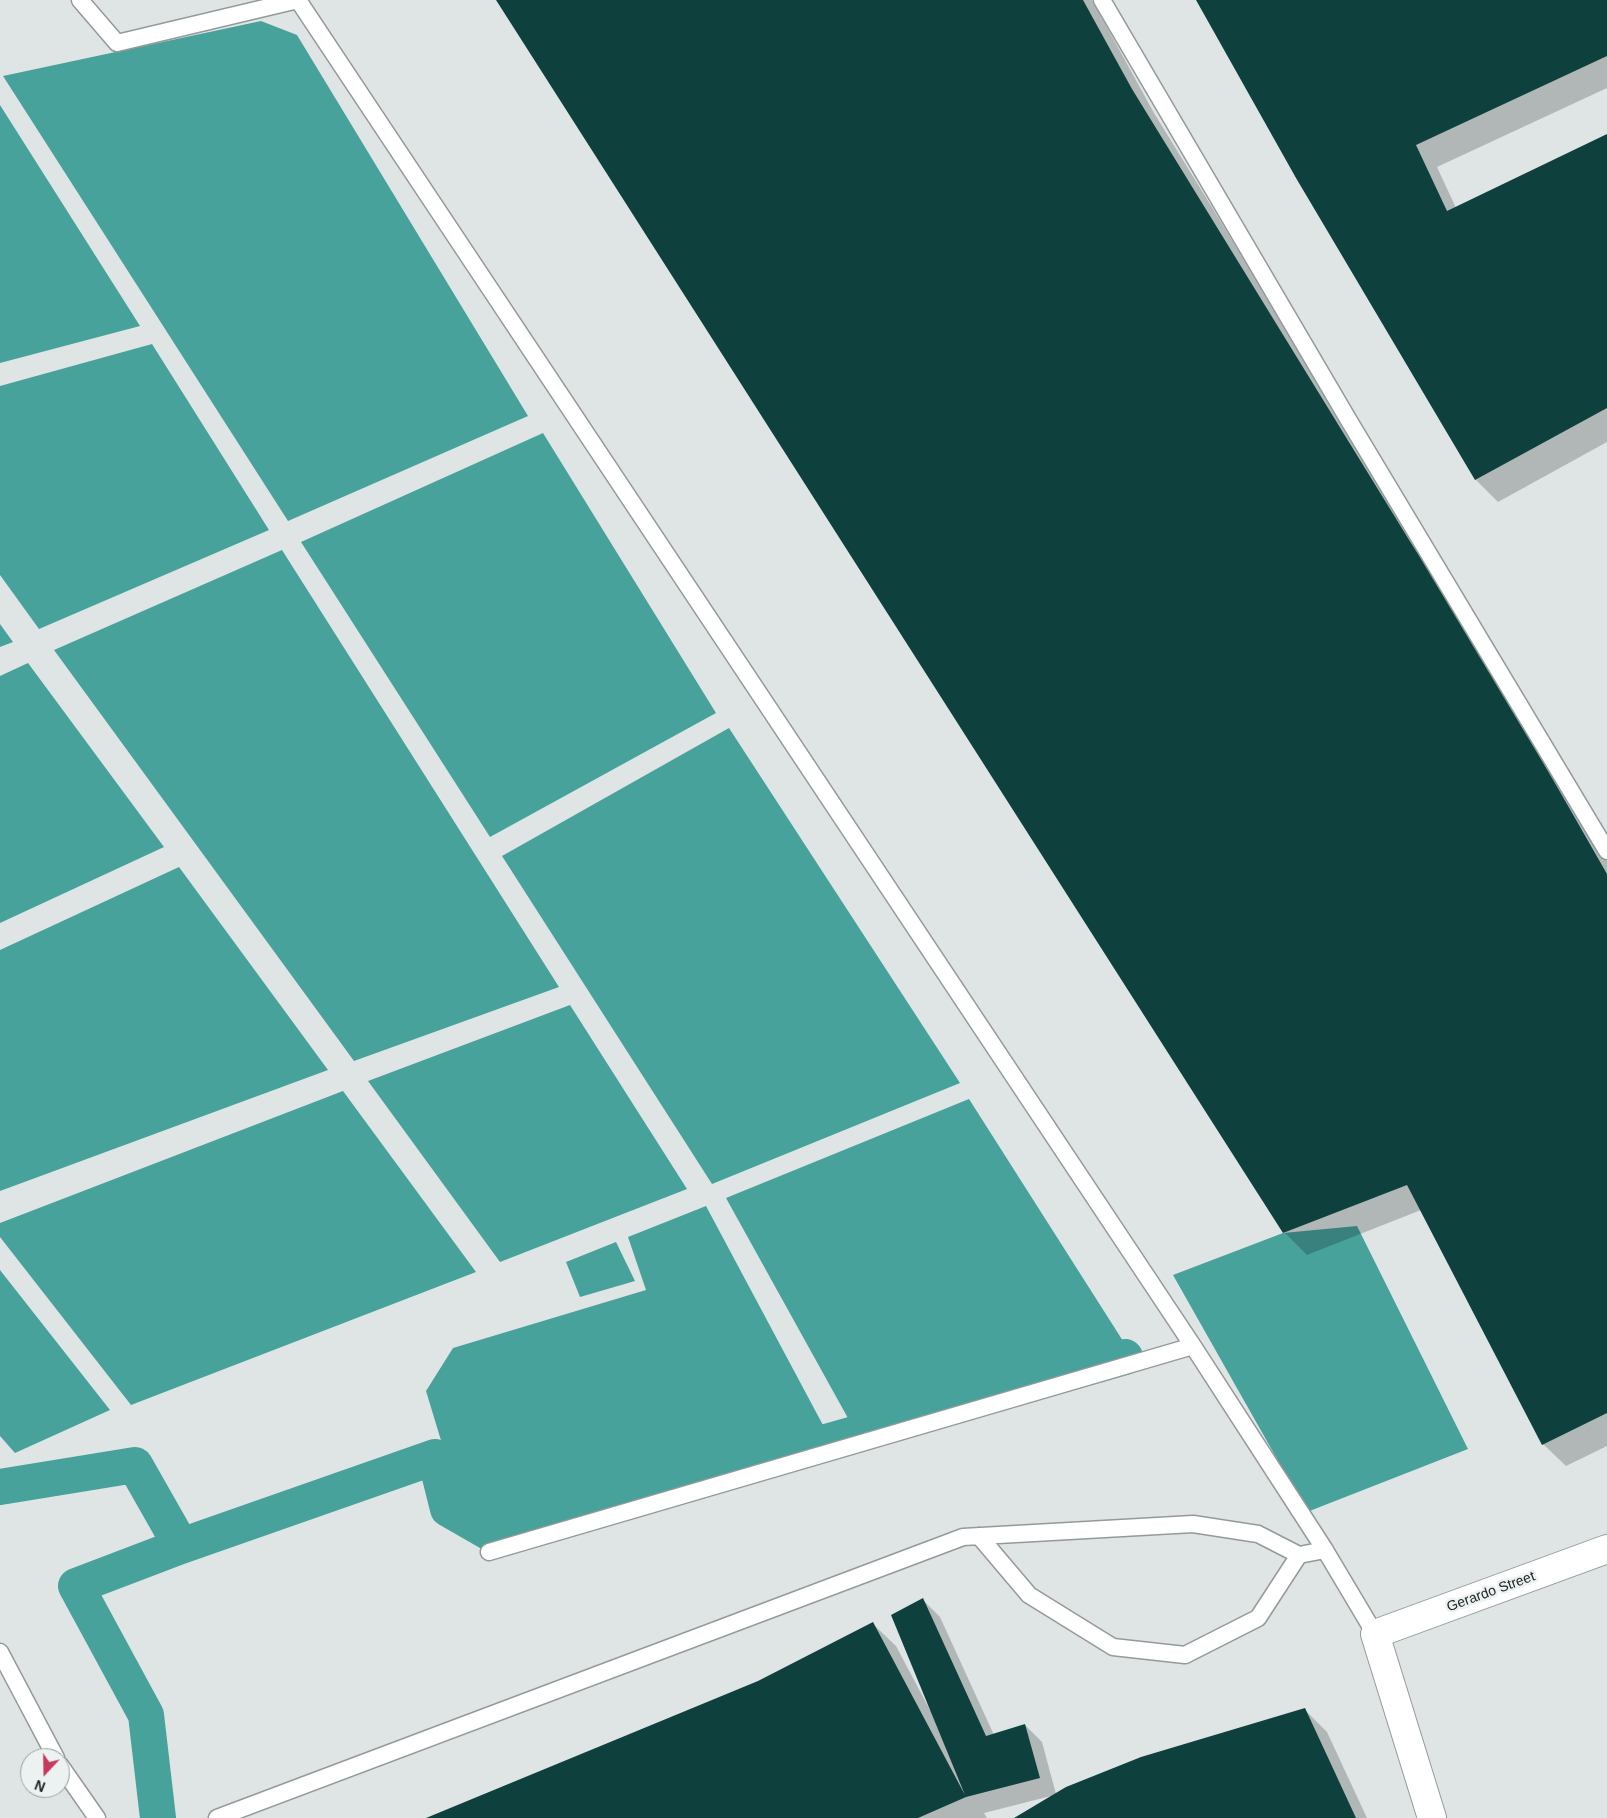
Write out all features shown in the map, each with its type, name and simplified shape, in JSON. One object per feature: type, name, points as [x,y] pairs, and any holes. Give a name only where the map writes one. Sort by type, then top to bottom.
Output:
[{"type":"street","name":"Gerardo Street","points":[[1375,1634],[1607,1549]]},
{"type":"street","points":[[1375,1634],[1432,1818]]},
{"type":"lane","points":[[80,0],[117,43],[298,0],[1193,1346],[1325,1550],[1375,1634]]},
{"type":"lane","points":[[1102,0],[1348,419],[1607,851]]},
{"type":"lane","points":[[489,1552],[1193,1346]]},
{"type":"lane","points":[[217,1818],[962,1537],[1193,1524],[1258,1534],[1299,1555],[1325,1550]]},
{"type":"lane","points":[[979,1536],[1029,1595],[1113,1647],[1185,1655],[1258,1618],[1299,1555]]},
{"type":"lane","points":[[0,1652],[51,1748]]},
{"type":"lane","points":[[70,1779],[97,1818]]},
{"type":"water","points":[[261,21],[297,35],[528,416],[288,521],[3,76]]},
{"type":"water","points":[[0,105],[140,326],[0,363]]},
{"type":"water","points":[[152,344],[269,530],[39,629],[0,575],[0,386]]},
{"type":"water","points":[[543,433],[716,713],[490,837],[301,542]]},
{"type":"water","points":[[282,550],[559,987],[354,1061],[54,650]]},
{"type":"water","points":[[0,624],[13,642],[0,647]]},
{"type":"water","points":[[28,663],[164,847],[0,923],[0,676]]},
{"type":"water","points":[[729,728],[960,1083],[712,1184],[502,856]]},
{"type":"water","points":[[179,867],[328,1070],[0,1191],[0,950]]},
{"type":"water","points":[[570,1005],[687,1189],[500,1262],[368,1081]]},
{"type":"water","points":[[343,1091],[476,1272],[131,1405],[0,1237],[0,1223]]},
{"type":"water","points":[[969,1099],[1123,1341],[849,1420],[726,1198]]},
{"type":"water","points":[[706,1206],[824,1427],[500,1521],[460,1503],[426,1391],[453,1348],[646,1290],[628,1237]]},
{"type":"water","points":[[1357,1226],[1468,1449],[1307,1512],[1173,1275],[1283,1233]]},
{"type":"water","points":[[616,1242],[635,1281],[580,1297],[566,1262]]},
{"type":"water","points":[[0,1270],[110,1410],[15,1453],[0,1436]]},
{"type":"building","points":[[496,0],[1083,0],[1132,89],[1411,543],[1460,617],[1607,874],[1607,1413],[1542,1445],[1407,1185],[1283,1233]]},
{"type":"building","points":[[1196,0],[1607,0],[1607,56],[1416,145],[1447,211],[1607,134],[1607,408],[1475,480],[1296,178]]},
{"type":"building","points":[[923,1598],[986,1736],[1025,1724],[1040,1778],[966,1797],[918,1818],[426,1818],[758,1681],[873,1622],[965,1795],[891,1615]]},
{"type":"building","points":[[1305,1708],[1356,1818],[1014,1818],[1066,1787],[1141,1757]]},
{"type":"waterway","points":[[158,1818],[146,1715],[76,1586],[181,1546],[435,1457],[448,1509],[495,1536],[1125,1357]]},
{"type":"waterway","points":[[0,1487],[135,1465],[181,1546]]}]
